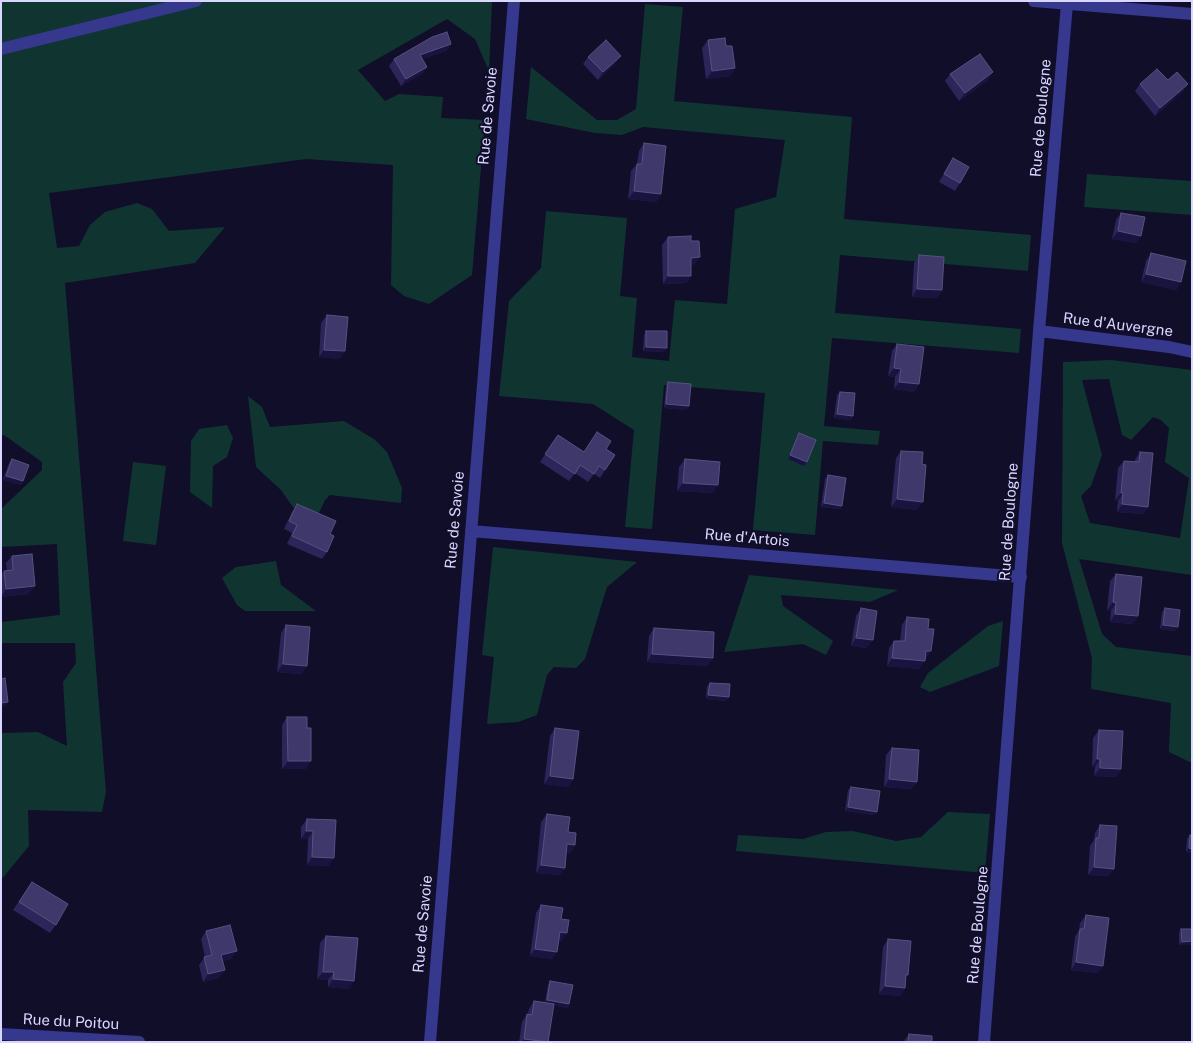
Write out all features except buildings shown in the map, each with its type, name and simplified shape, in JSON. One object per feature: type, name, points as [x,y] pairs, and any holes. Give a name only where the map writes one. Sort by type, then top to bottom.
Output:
[{"type":"street","points":[[1,49],[196,1]]},
{"type":"street","name":"Rue de Savoie","points":[[430,1042],[514,1]]},
{"type":"street","points":[[1034,1],[1192,14]]},
{"type":"street","name":"Rue de Boulogne","points":[[984,1042],[1039,331],[1067,4]]},
{"type":"street","name":"Rue d'Auvergne","points":[[1039,331],[1170,347],[1192,352]]},
{"type":"street","name":"Rue d'Artois","points":[[471,531],[1021,577]]},
{"type":"street","name":"Rue du Poitou","points":[[1,1034],[138,1042]]},
{"type":"green space","points":[[1,1],[492,1],[489,71],[475,39],[447,19],[358,70],[385,101],[399,94],[443,97],[441,118],[485,120],[472,275],[429,304],[404,296],[391,285],[393,165],[306,159],[49,193],[57,248],[79,246],[90,225],[105,212],[137,203],[152,209],[169,231],[225,227],[195,263],[65,283],[106,792],[102,812],[28,810],[29,846],[1,880],[1,733],[38,732],[67,746],[63,682],[76,663],[75,643],[1,643],[1,622],[60,615],[57,544],[1,547],[1,509],[42,470],[42,462],[4,435],[1,435]]},
{"type":"green space","points":[[645,4],[683,7],[674,101],[852,117],[844,219],[1031,235],[1028,271],[840,255],[835,313],[1021,329],[1019,353],[832,338],[824,426],[880,431],[878,445],[823,441],[815,535],[753,530],[765,393],[664,385],[652,529],[625,527],[634,430],[593,404],[499,396],[509,301],[541,268],[546,211],[627,218],[620,296],[637,298],[632,357],[669,361],[675,300],[727,304],[735,209],[776,197],[785,140],[643,127],[622,135],[595,133],[526,119],[531,67],[597,120],[617,120],[636,109]]},
{"type":"green space","points":[[1087,174],[1192,181],[1192,215],[1084,207]]},
{"type":"green space","points":[[1111,360],[1192,370],[1192,575],[1079,559],[1102,634],[1116,647],[1192,656],[1192,763],[1169,752],[1171,703],[1091,689],[1092,658],[1062,543],[1063,362]],"holes":[[[1109,379],[1122,435],[1131,440],[1153,417],[1161,420],[1169,428],[1165,462],[1189,478],[1180,538],[1090,523],[1081,496],[1091,486],[1102,455],[1082,380]]]},
{"type":"green space","points":[[248,396],[262,407],[270,427],[344,421],[374,439],[387,452],[402,488],[401,503],[330,495],[325,500],[317,517],[293,507],[281,490],[256,467]]},
{"type":"green space","points":[[227,425],[233,438],[227,457],[213,466],[212,508],[190,492],[191,441],[199,429]]},
{"type":"green space","points":[[133,462],[166,466],[156,545],[123,541]]},
{"type":"green space","points":[[493,547],[637,562],[607,587],[585,659],[576,668],[554,667],[547,675],[537,715],[518,722],[487,724],[494,657],[482,655]]},
{"type":"green space","points":[[276,561],[281,585],[316,611],[245,611],[237,605],[222,578],[236,567]]},
{"type":"green space","points":[[749,575],[898,590],[870,602],[781,595],[783,606],[833,641],[826,655],[803,644],[724,652]]},
{"type":"green space","points":[[1003,621],[999,666],[930,692],[920,687],[928,673],[988,626]]},
{"type":"green space","points":[[948,812],[990,814],[985,873],[736,851],[738,835],[803,839],[826,832],[853,831],[896,841],[921,837]]}]
